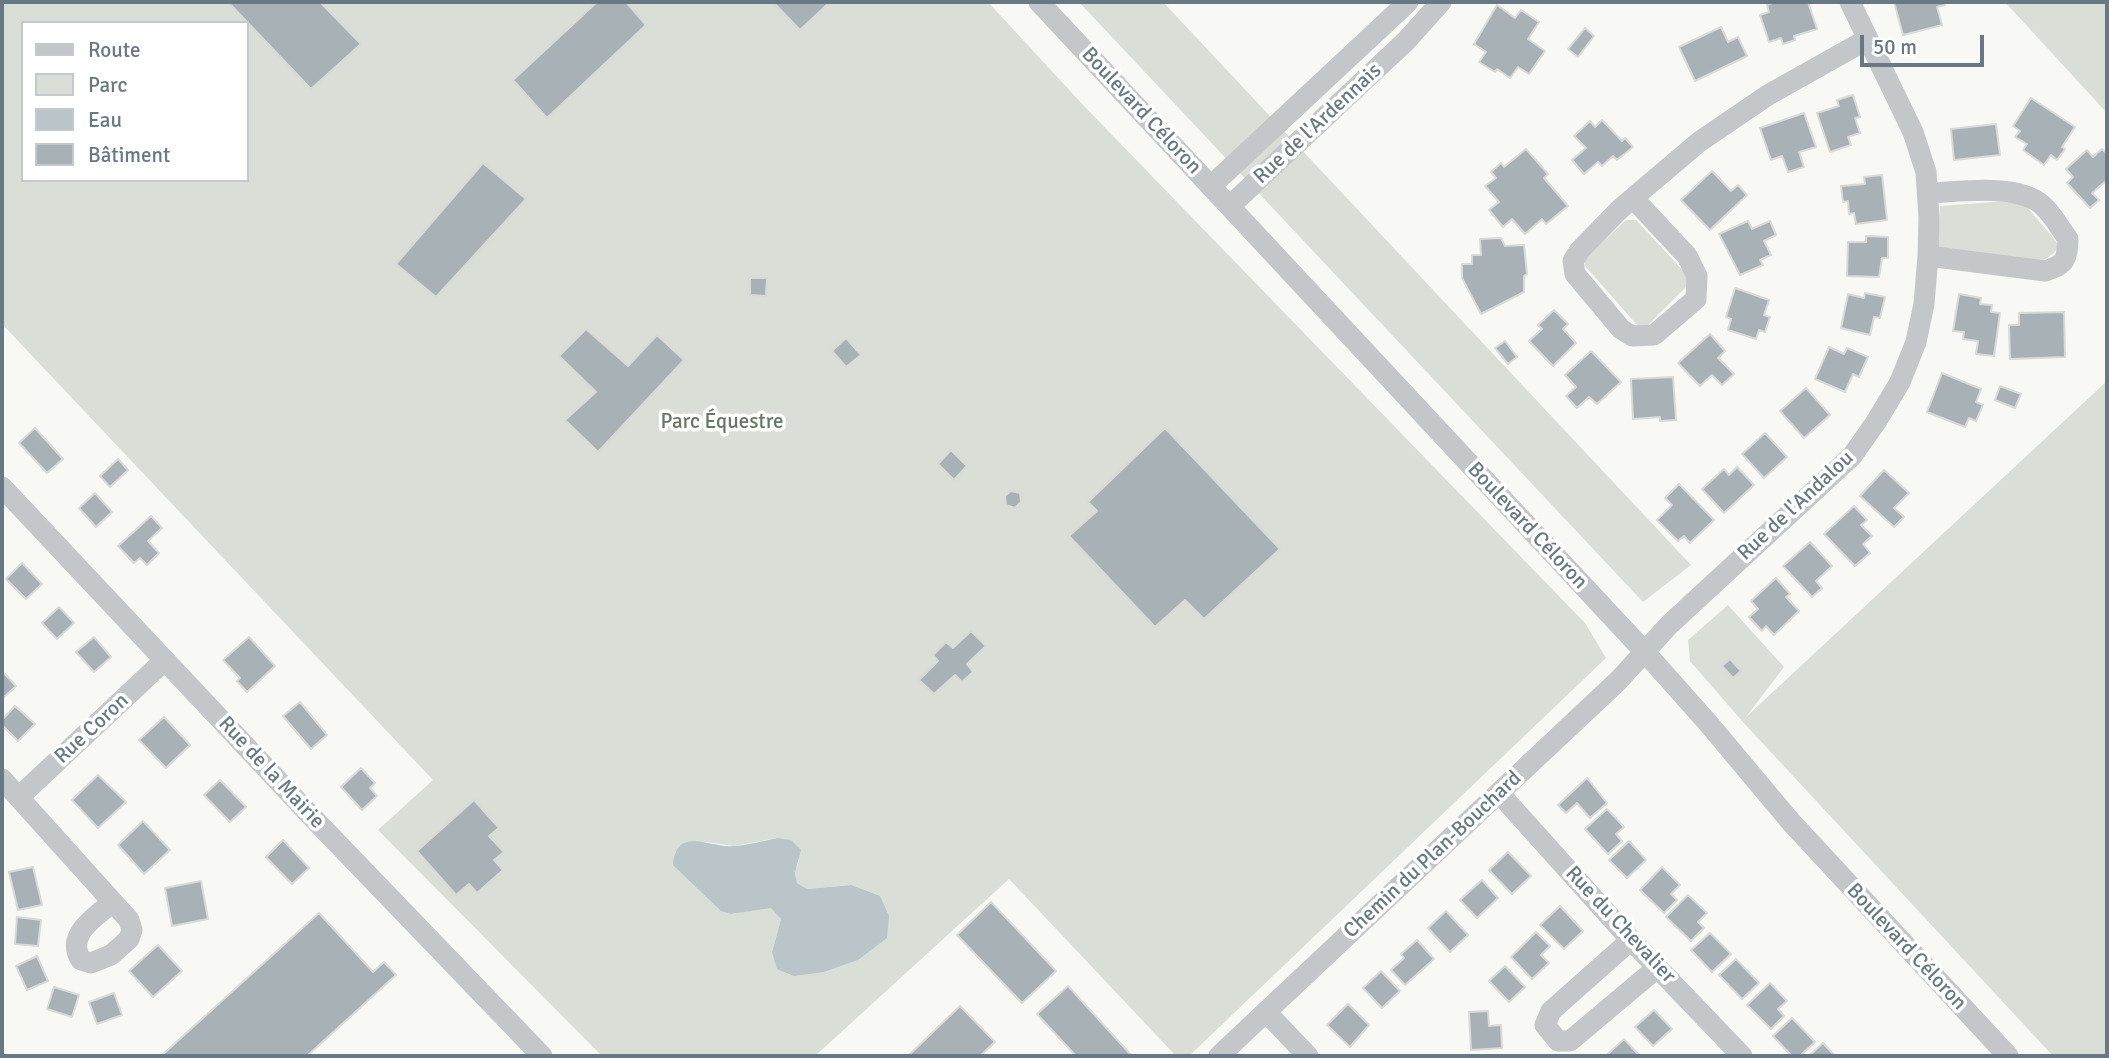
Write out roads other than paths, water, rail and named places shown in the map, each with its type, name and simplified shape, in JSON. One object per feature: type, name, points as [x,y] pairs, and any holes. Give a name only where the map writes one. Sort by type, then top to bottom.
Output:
[{"type":"street","name":"Boulevard Céloron","points":[[1039,2],[1644,652],[1791,822],[2008,1056]]},
{"type":"street","name":"Rue de l'Ardennais","points":[[1211,186],[1408,2]]},
{"type":"street","name":"Rue de l'Ardennais","points":[[1230,206],[1406,41],[1441,2]]},
{"type":"street","name":"Rue de l'Andalou","points":[[1644,652],[1669,625],[1852,456],[1900,382],[1916,342],[1924,304],[1928,256],[1926,172],[1913,132],[1850,2]]},
{"type":"street","points":[[1387,22],[1406,41]]},
{"type":"street","points":[[1633,198],[1687,256],[1697,276],[1696,299],[1654,335],[1632,336],[1621,329],[1576,274],[1573,261],[1580,250],[1633,198],[1699,142],[1768,95],[1867,40]]},
{"type":"street","points":[[1928,192],[2007,191],[2028,196],[2042,205],[2068,239],[2067,257],[2059,266],[2045,271],[1928,256]]},
{"type":"street","name":"Rue de la Mairie","points":[[2,487],[314,819],[542,1056]]},
{"type":"street","name":"Chemin du Plan-Bouchard","points":[[1219,1056],[1619,680],[1644,652]]},
{"type":"street","name":"Rue Coron","points":[[19,797],[165,660]]},
{"type":"street","points":[[2,779],[113,902]]},
{"type":"street","name":"Rue du Chevalier","points":[[1499,793],[1631,940],[1742,1056]]},
{"type":"street","points":[[1631,940],[1551,1011],[1545,1025],[1558,1041],[1570,1041],[1658,967]]},
{"type":"street","points":[[1266,1012],[1308,1056]]},
{"type":"water","points":[[777,838],[791,840],[801,850],[795,873],[797,883],[807,889],[851,885],[880,896],[889,916],[887,938],[858,960],[824,972],[794,976],[777,969],[772,952],[781,919],[771,908],[731,914],[721,911],[673,865],[675,853],[680,845],[687,842],[734,846]]},
{"type":"park label","name":"Parc Équestre","points":[[722,422]]}]
